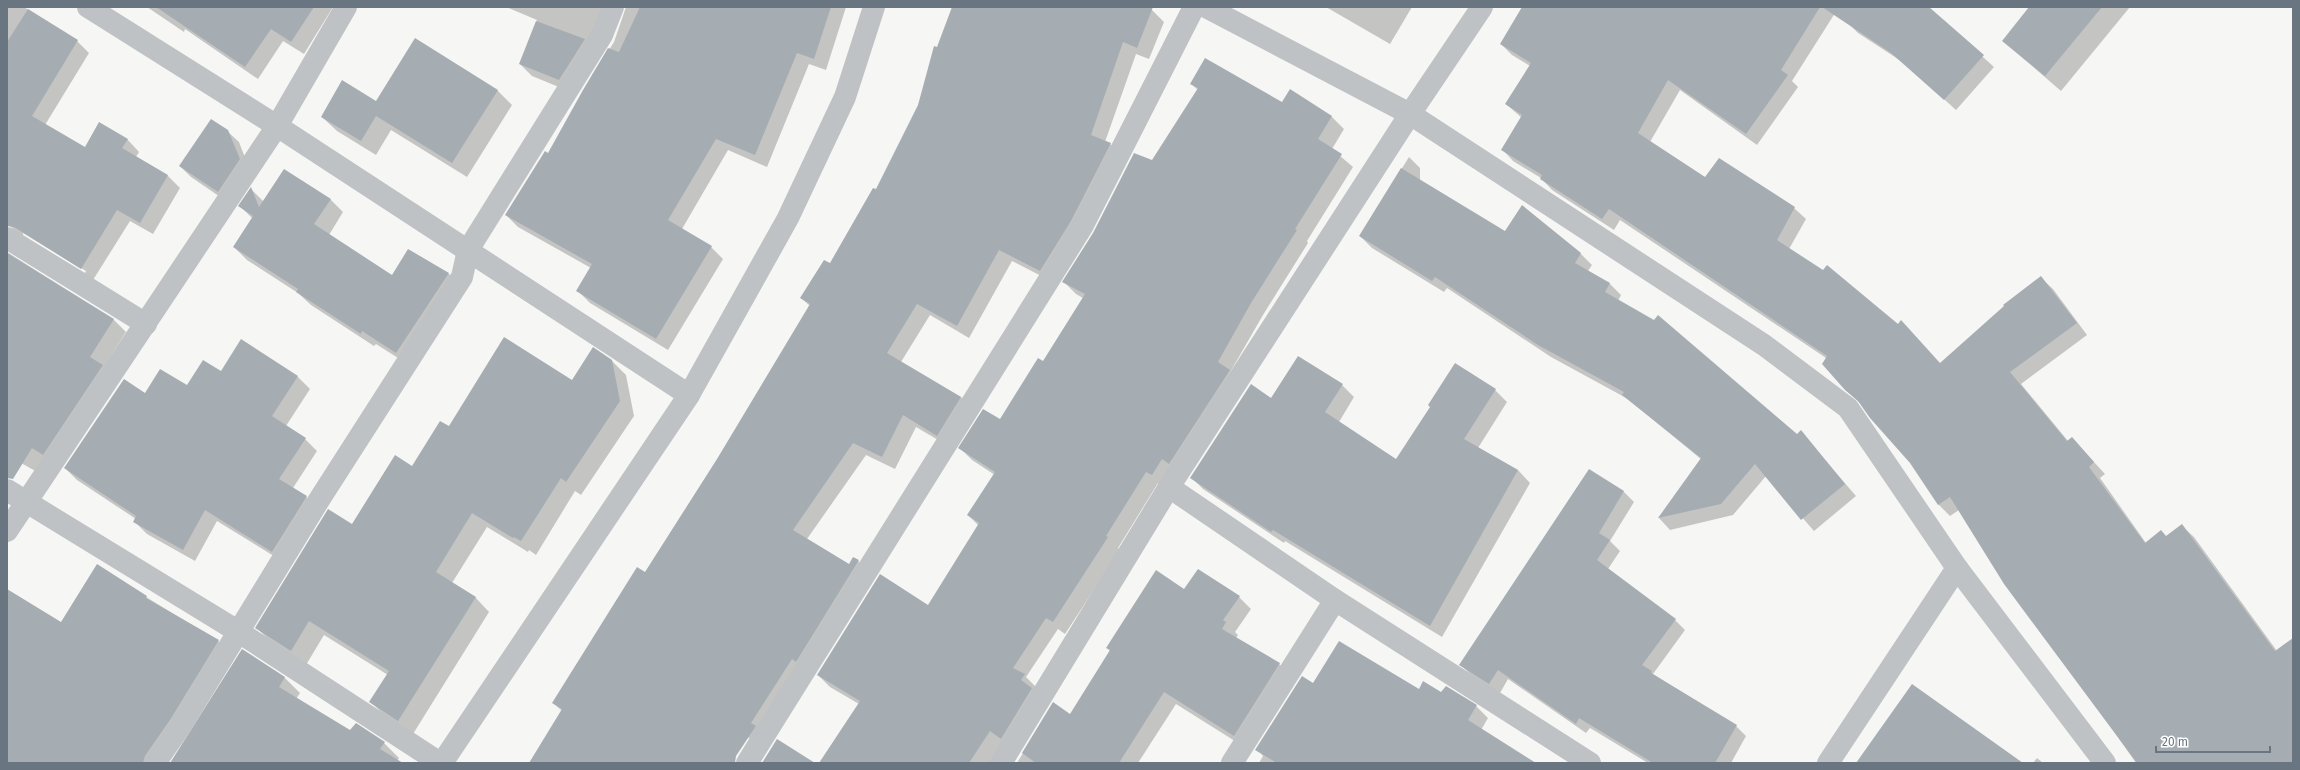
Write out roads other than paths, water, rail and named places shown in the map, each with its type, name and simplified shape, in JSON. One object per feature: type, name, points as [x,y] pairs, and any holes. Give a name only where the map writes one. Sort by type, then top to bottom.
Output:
[{"type":"street","points":[[88,7],[277,126],[690,394]]},
{"type":"street","points":[[7,531],[277,126],[346,7]]},
{"type":"street","points":[[155,763],[180,727],[319,500],[462,277],[468,250],[602,35],[613,7]]},
{"type":"street","points":[[7,490],[239,632],[441,763],[690,394],[788,218],[845,97],[874,7]]},
{"type":"street","points":[[747,763],[1082,227],[1194,7]]},
{"type":"street","points":[[1206,7],[1410,114],[1764,345],[1848,408],[1957,568],[2105,763]]},
{"type":"street","points":[[1001,763],[1169,487],[1410,114],[1482,7]]},
{"type":"street","points":[[7,238],[146,324]]},
{"type":"street","points":[[1169,487],[1335,600],[1590,763]]},
{"type":"street","points":[[1828,763],[1957,568]]},
{"type":"street","points":[[1232,763],[1335,600]]}]
